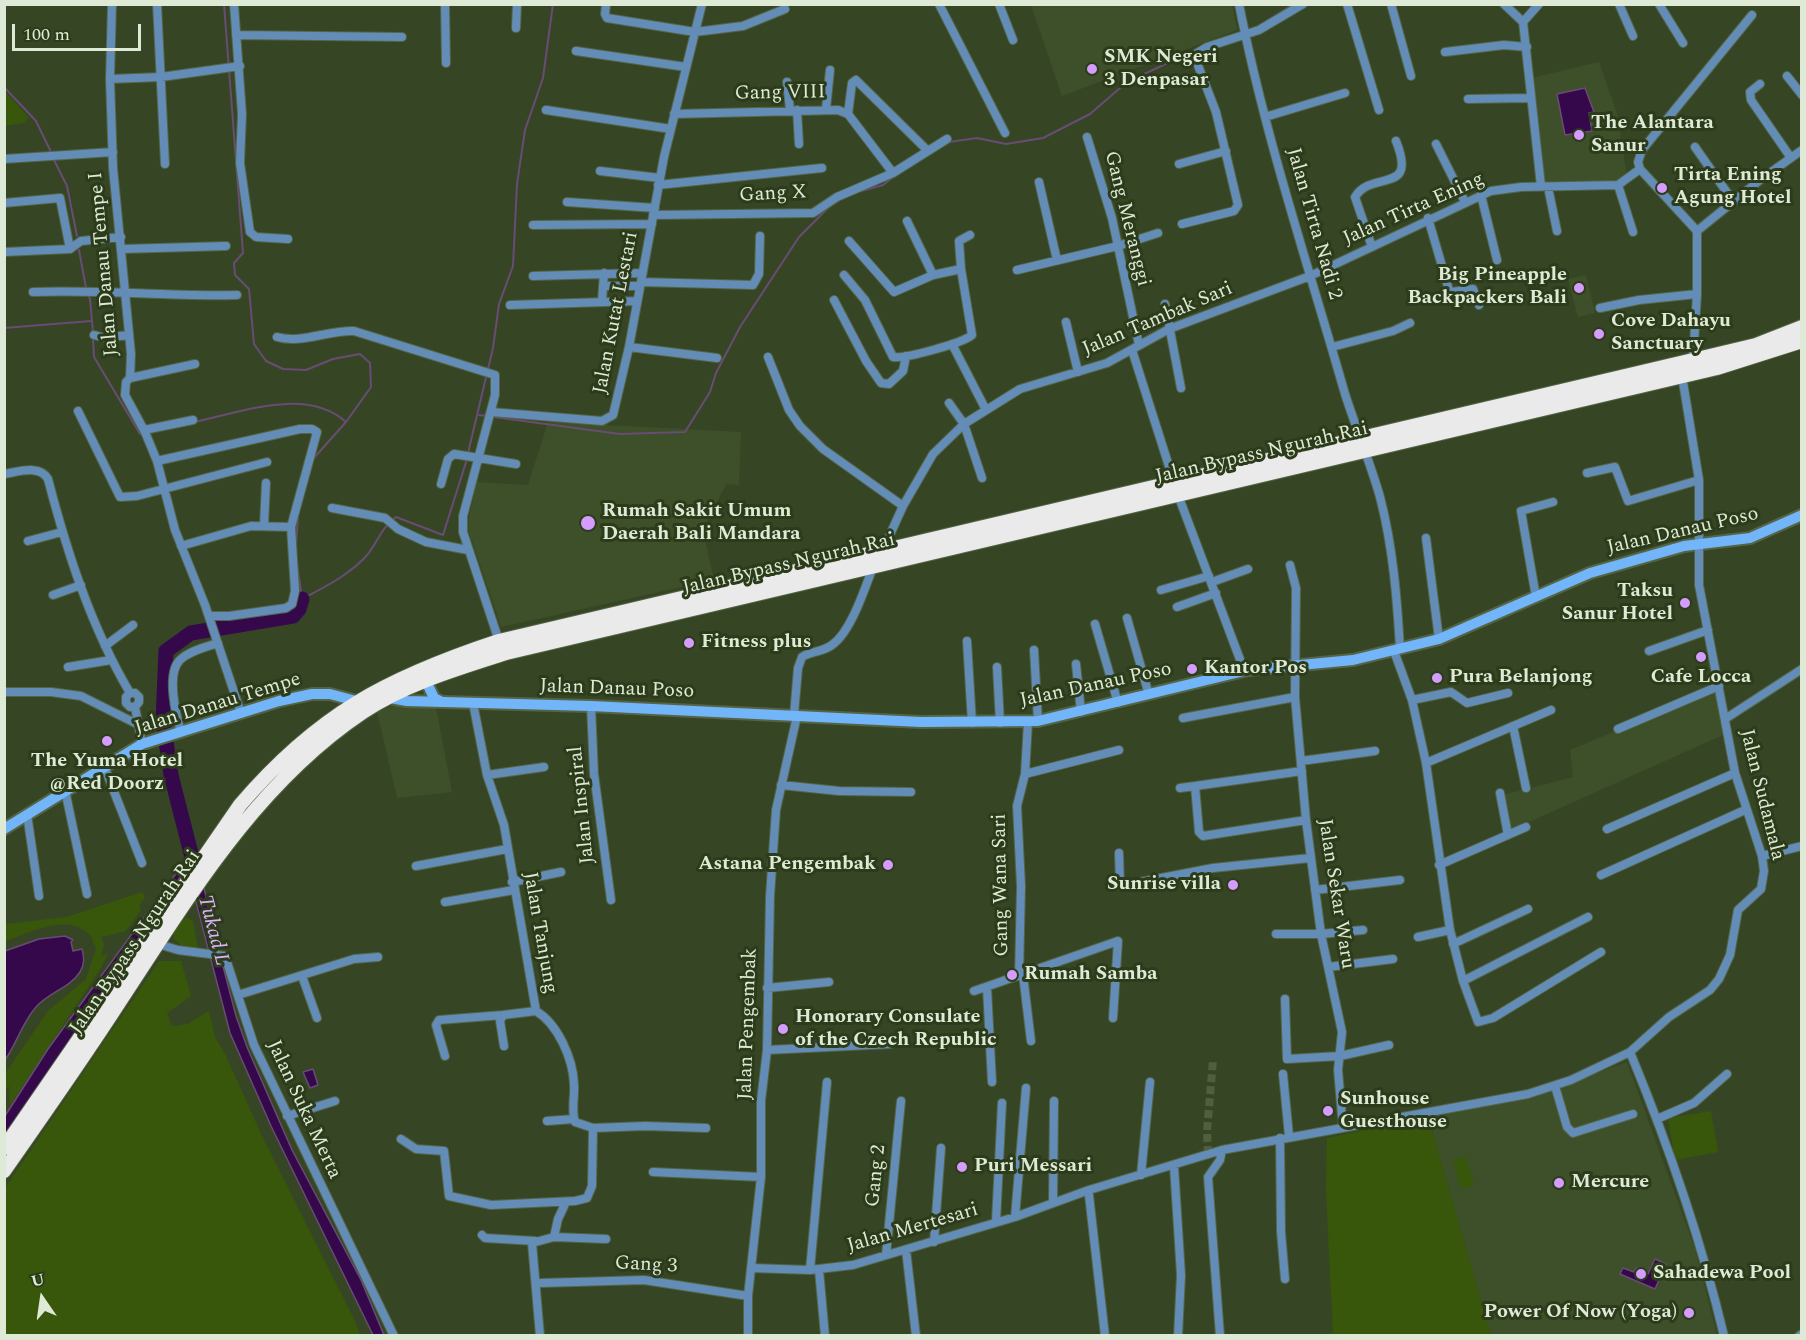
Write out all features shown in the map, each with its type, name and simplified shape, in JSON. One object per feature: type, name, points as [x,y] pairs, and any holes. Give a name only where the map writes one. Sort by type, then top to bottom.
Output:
[{"type":"highway","name":"Jalan Bypass Ngurah Rai","points":[[4,1172],[59,1080],[260,781],[314,730],[356,701],[436,662],[499,641],[788,579],[874,565],[1756,345],[1802,327]]},
{"type":"highway","name":"Jalan Bypass Ngurah Rai","points":[[1361,444],[1682,376],[1750,359],[1802,340]]},
{"type":"highway","name":"Jalan Bypass Ngurah Rai","points":[[208,859],[293,767],[365,711],[426,681],[506,653],[788,579],[883,550],[1176,489]]},
{"type":"highway","name":"Jalan Bypass Ngurah Rai","points":[[4,1148],[59,1080],[158,944],[171,914]]},
{"type":"street","name":"Jalan Danau Tempe I","points":[[112,4],[110,79],[113,152],[126,293],[130,378],[126,382],[125,394],[157,461],[181,546],[209,617],[241,713]]},
{"type":"street","points":[[157,4],[165,164]]},
{"type":"street","points":[[234,4],[237,66],[243,114],[240,163],[250,232],[256,237],[288,239]]},
{"type":"street","points":[[445,4],[446,63]]},
{"type":"street","points":[[516,27],[517,4]]},
{"type":"street","name":"Jalan Kutat Lestari","points":[[490,416],[609,419],[616,404],[629,347],[659,181],[702,4]]},
{"type":"street","points":[[939,4],[1005,133]]},
{"type":"street","points":[[999,4],[1012,40]]},
{"type":"street","name":"Jalan Tirta Nadi 2","points":[[1239,4],[1265,117],[1310,276],[1386,525],[1394,573],[1397,650],[1412,700],[1426,763],[1450,930],[1475,1017],[1482,1023],[1602,952]]},
{"type":"street","points":[[1182,224],[1237,209],[1226,151],[1207,84],[1194,55],[1207,47],[1245,35],[1304,4]]},
{"type":"street","points":[[1347,4],[1379,110]]},
{"type":"street","points":[[1391,4],[1411,76]]},
{"type":"street","points":[[1504,4],[1522,22],[1527,47],[1530,98],[1545,187],[1557,231]]},
{"type":"street","points":[[1522,22],[1539,4]]},
{"type":"street","points":[[1619,4],[1633,36]]},
{"type":"street","points":[[1659,4],[1683,43]]},
{"type":"street","points":[[606,5],[605,14],[608,18],[695,32],[743,26],[785,9]]},
{"type":"street","points":[[1693,360],[1697,294],[1697,231],[1640,169],[1638,162],[1642,150],[1752,15]]},
{"type":"street","points":[[236,35],[402,37]]},
{"type":"street","points":[[1445,52],[1504,45],[1527,47]]},
{"type":"street","points":[[576,51],[686,67]]},
{"type":"street","points":[[110,79],[161,77],[237,66]]},
{"type":"street","points":[[826,109],[830,70]]},
{"type":"street","points":[[1787,76],[1802,98],[1802,105]]},
{"type":"street","points":[[848,114],[851,84],[856,80],[928,151]]},
{"type":"street","points":[[787,82],[799,144]]},
{"type":"street","points":[[1760,84],[1750,92],[1751,100],[1791,158]]},
{"type":"street","points":[[1265,117],[1345,93]]},
{"type":"street","points":[[1468,99],[1530,98]]},
{"type":"street","name":"Gang VIII","points":[[674,114],[826,109],[848,114],[893,173]]},
{"type":"street","points":[[546,110],[671,129]]},
{"type":"street","name":"Gang Meranggi","points":[[1087,137],[1095,157],[1118,246],[1135,347],[1176,489],[1244,670]]},
{"type":"street","name":"Gang X","points":[[567,202],[654,211],[813,213],[837,197],[893,173],[947,139]]},
{"type":"street","points":[[1372,247],[1355,197],[1360,190],[1397,176],[1402,171],[1403,162],[1396,141]]},
{"type":"street","points":[[1436,144],[1465,202]]},
{"type":"street","points":[[1695,147],[1733,201]]},
{"type":"street","points":[[1697,231],[1802,150]]},
{"type":"street","points":[[1179,164],[1226,151]]},
{"type":"street","points":[[4,159],[113,152]]},
{"type":"street","points":[[600,171],[659,181],[822,168]]},
{"type":"street","points":[[1634,232],[1618,185],[1640,169]]},
{"type":"street","points":[[1039,182],[1057,260]]},
{"type":"street","name":"Jalan Tirta Ening","points":[[1310,276],[1428,218],[1481,195],[1504,188],[1618,185]]},
{"type":"street","points":[[1481,195],[1497,260]]},
{"type":"street","points":[[4,203],[60,198],[70,249]]},
{"type":"street","points":[[1428,218],[1449,290],[1452,292],[1473,289],[1479,305]]},
{"type":"street","points":[[907,221],[933,275]]},
{"type":"street","points":[[533,225],[652,224]]},
{"type":"street","points":[[1017,270],[1118,246],[1158,233]]},
{"type":"street","points":[[844,275],[865,300],[891,354],[896,358],[952,344],[970,337],[974,331],[961,269],[959,241],[970,235]]},
{"type":"street","points":[[603,286],[753,285],[759,274],[760,236]]},
{"type":"street","points":[[4,252],[70,249],[81,241],[121,237]]},
{"type":"street","points":[[849,241],[891,291],[897,292],[933,275],[961,269]]},
{"type":"street","points":[[122,249],[226,246]]},
{"type":"street","points":[[602,301],[604,273]]},
{"type":"street","points":[[533,276],[642,273]]},
{"type":"street","name":"Jalan Tambak Sari","points":[[883,550],[903,506],[933,454],[964,424],[1020,389],[1107,363],[1169,329],[1310,276]]},
{"type":"street","points":[[33,292],[81,290],[237,295]]},
{"type":"street","points":[[1600,308],[1639,300],[1697,294]]},
{"type":"street","points":[[834,300],[866,362],[881,383],[889,384],[903,371],[906,356]]},
{"type":"street","points":[[510,305],[637,301]]},
{"type":"street","points":[[1165,304],[1181,388]]},
{"type":"street","points":[[1066,322],[1078,372]]},
{"type":"street","points":[[1332,347],[1393,331],[1410,323]]},
{"type":"street","points":[[277,337],[296,339],[335,330],[354,331],[477,367],[495,375],[497,381],[490,416],[463,516],[463,532],[490,607],[499,641]]},
{"type":"street","points":[[93,335],[105,338],[128,335]]},
{"type":"street","points":[[952,344],[986,410]]},
{"type":"street","points":[[629,347],[717,358]]},
{"type":"street","points":[[768,357],[789,410],[800,426],[823,448],[903,506]]},
{"type":"street","points":[[130,378],[195,364]]},
{"type":"street","name":"Jalan Sudamala","points":[[1343,1128],[1506,1100],[1555,1086],[1630,1052],[1672,1015],[1710,990],[1719,979],[1730,955],[1738,909],[1761,889],[1764,871],[1762,856],[1745,810],[1735,773],[1700,585],[1700,480],[1682,376]]},
{"type":"street","points":[[949,403],[964,424],[982,478]]},
{"type":"street","points":[[78,411],[120,497],[137,496],[267,462]]},
{"type":"street","points":[[144,430],[193,420]]},
{"type":"street","points":[[157,461],[300,429],[314,430],[317,437],[291,527],[295,591],[292,604],[229,616],[209,617]]},
{"type":"street","points":[[441,484],[449,457],[454,454],[516,464]]},
{"type":"street","points":[[1587,473],[1614,467],[1628,501],[1700,480]]},
{"type":"street","points":[[4,474],[37,470],[45,474],[81,585],[111,660],[130,693],[126,697],[126,702],[135,707],[139,725],[147,743]]},
{"type":"street","points":[[264,525],[266,483]]},
{"type":"street","points":[[1536,597],[1521,511],[1553,502]]},
{"type":"street","points":[[332,508],[385,518],[398,529],[436,546],[468,550]]},
{"type":"street","name":"Jalan Danau Poso","points":[[390,698],[972,723],[1033,722],[1082,712],[1244,670],[1295,663],[1353,660],[1440,639],[1590,573],[1663,551],[1700,543],[1750,538],[1802,515]]},
{"type":"street","points":[[181,546],[264,525],[291,527]]},
{"type":"street","points":[[28,541],[62,532]]},
{"type":"street","points":[[1426,538],[1440,639]]},
{"type":"street","name":"Jalan Pengembak","points":[[747,1335],[748,1296],[761,1177],[762,1101],[767,1050],[767,988],[774,838],[781,785],[795,716],[798,668],[802,657],[823,650],[837,641],[859,602],[874,565]]},
{"type":"street","name":"Jalan Sekar Waru","points":[[1290,565],[1296,588],[1295,697],[1310,858],[1321,934],[1342,1032],[1338,1089],[1343,1128]]},
{"type":"street","points":[[1161,590],[1248,569]]},
{"type":"street","points":[[53,596],[81,585]]},
{"type":"street","points":[[1177,607],[1216,593]]},
{"type":"street","points":[[1127,618],[1149,695]]},
{"type":"street","points":[[1095,624],[1118,703]]},
{"type":"street","points":[[105,646],[133,625]]},
{"type":"street","points":[[1649,651],[1708,630]]},
{"type":"street","points":[[967,641],[972,723]]},
{"type":"street","points":[[178,733],[174,707],[176,665],[181,658],[218,643]]},
{"type":"street","name":"Gang Wana Sari","points":[[1031,1041],[1021,976],[1021,886],[1017,812],[1033,722],[1034,650]]},
{"type":"street","points":[[68,667],[111,660]]},
{"type":"street","points":[[1076,664],[1082,712]]},
{"type":"street","points":[[997,667],[1000,723]]},
{"type":"street","points":[[1725,719],[1802,669]]},
{"type":"street","points":[[426,681],[434,698],[442,702]]},
{"type":"street","points":[[1618,729],[1719,686]]},
{"type":"street","points":[[4,692],[51,692],[81,696],[139,725]]},
{"type":"street","points":[[1412,700],[1449,692],[1467,703],[1508,693]]},
{"type":"street","name":"Jalan Danau Tempe","points":[[4,829],[104,766],[147,743],[241,713],[312,694],[330,694],[356,701]]},
{"type":"street","points":[[1183,718],[1295,697]]},
{"type":"street","name":"Jalan Tanjung","points":[[473,703],[488,776],[501,810],[536,1011],[549,1022],[568,1053],[574,1084],[574,1119]]},
{"type":"street","name":"Jalan Inspiral","points":[[591,706],[594,774],[611,900]]},
{"type":"street","points":[[1426,763],[1551,710]]},
{"type":"street","points":[[1513,726],[1526,788]]},
{"type":"street","points":[[1025,774],[1119,750]]},
{"type":"street","points":[[1301,761],[1374,752]]},
{"type":"street","points":[[104,766],[142,863]]},
{"type":"street","points":[[488,776],[544,767]]},
{"type":"street","points":[[1180,788],[1302,771]]},
{"type":"street","points":[[1607,829],[1735,773]]},
{"type":"street","points":[[781,785],[839,791],[911,792]]},
{"type":"street","points":[[1195,786],[1201,835],[1306,820]]},
{"type":"street","points":[[65,790],[87,894]]},
{"type":"street","points":[[1500,793],[1508,835]]},
{"type":"street","points":[[1601,875],[1745,810]]},
{"type":"street","points":[[27,814],[39,896]]},
{"type":"street","points":[[1439,865],[1526,827]]},
{"type":"street","points":[[1762,856],[1802,846]]},
{"type":"street","points":[[416,866],[507,849]]},
{"type":"street","points":[[1119,853],[1120,886],[1212,868],[1310,858]]},
{"type":"street","points":[[445,902],[561,872]]},
{"type":"street","points":[[1315,890],[1400,880]]},
{"type":"street","points":[[1453,944],[1528,909]]},
{"type":"street","points":[[1463,981],[1588,917]]},
{"type":"street","points":[[1276,934],[1321,934],[1363,930]]},
{"type":"street","points":[[1418,937],[1450,930]]},
{"type":"street","points":[[974,991],[1118,941],[1113,1018]]},
{"type":"street","name":"Jalan Suka Merta","points":[[158,944],[200,952],[222,953],[230,967],[254,1045],[394,1335]]},
{"type":"street","points":[[238,995],[354,959],[378,957]]},
{"type":"street","points":[[1329,967],[1393,959]]},
{"type":"street","points":[[302,976],[317,1018]]},
{"type":"street","points":[[767,988],[829,982]]},
{"type":"street","points":[[987,988],[992,1082]]},
{"type":"street","points":[[1285,999],[1287,1059],[1340,1056],[1389,1045]]},
{"type":"street","points":[[445,1056],[436,1025],[439,1020],[536,1011]]},
{"type":"street","points":[[503,1015],[500,1021],[504,1047]]},
{"type":"street","points":[[767,1050],[890,1044]]},
{"type":"street","points":[[1630,1052],[1657,1119],[1710,1279],[1724,1335]]},
{"type":"street","points":[[1283,1074],[1289,1136]]},
{"type":"street","points":[[1657,1119],[1694,1103],[1727,1074]]},
{"type":"street","points":[[810,1270],[827,1082]]},
{"type":"street","points":[[1141,1175],[1150,1082]]},
{"type":"street","points":[[1555,1086],[1567,1127],[1573,1133],[1633,1114]]},
{"type":"street","points":[[1015,1217],[1026,1088]]},
{"type":"street","points":[[287,1116],[335,1101]]},
{"type":"street","name":"Gang 2","points":[[886,1255],[901,1101]]},
{"type":"street","points":[[1053,1203],[1054,1101]]},
{"type":"street","points":[[996,1221],[1002,1103]]},
{"type":"street","points":[[547,1121],[574,1119],[581,1126],[593,1128],[645,1126],[706,1128]]},
{"type":"street","points":[[401,1139],[416,1149],[444,1150],[447,1194],[491,1205],[566,1202],[581,1201],[590,1194],[593,1128]]},
{"type":"street","name":"Jalan Mertesari","points":[[751,1268],[819,1270],[853,1265],[1015,1217],[1079,1193],[1222,1150],[1343,1128]]},
{"type":"street","points":[[1280,1138],[1284,1279]]},
{"type":"street","points":[[934,1242],[941,1148]]},
{"type":"street","points":[[1220,1335],[1208,1177],[1220,1160],[1222,1150]]},
{"type":"street","points":[[1174,1166],[1182,1275],[1178,1335]]},
{"type":"street","points":[[653,1172],[761,1177]]},
{"type":"street","name":"Jalan Mertesari","points":[[1089,1196],[1112,1183]]},
{"type":"street","points":[[1079,1193],[1089,1196],[1105,1335]]},
{"type":"street","points":[[554,1237],[558,1219],[566,1202]]},
{"type":"street","points":[[482,1235],[485,1238],[535,1241],[554,1237],[606,1239]]},
{"type":"street","points":[[535,1241],[532,1248],[540,1335]]},
{"type":"street","points":[[906,1250],[916,1335]]},
{"type":"street","points":[[819,1270],[825,1335]]},
{"type":"street","name":"Gang 3","points":[[542,1284],[644,1281],[748,1296]]},
{"type":"shaded area","name":"SMK Negeri 3 Denpasar","points":[[1031,5],[1232,5],[1237,30],[1062,96]]},
{"type":"shaded area","name":"The Alantara Sanur","points":[[1599,62],[1617,113],[1627,177],[1618,182],[1543,185],[1531,78]]},
{"type":"shaded area","name":"Big Pineapple Backpackers Bali","points":[[1586,275],[1595,313],[1578,317],[1568,279]]},
{"type":"shaded area","name":"Rumah Sakit Umum Daerah Bali Mandara","points":[[548,422],[741,432],[739,485],[726,484],[703,530],[714,580],[501,627],[468,529],[469,516],[477,482],[528,485]]},
{"type":"shaded area","points":[[1715,689],[1723,735],[1509,831],[1503,795],[1573,777],[1570,750]]},
{"type":"shaded area","points":[[397,705],[436,707],[452,792],[397,798],[377,711]]},
{"type":"shaded area","name":"Mercure","points":[[1627,1062],[1695,1249],[1717,1335],[1491,1335],[1428,1117],[1525,1099]]},
{"type":"green space","points":[[4,90],[29,118],[23,123],[5,126]]},
{"type":"green space","points":[[142,892],[145,897],[139,906],[141,910],[126,931],[101,937],[104,945],[101,956],[108,953],[101,968],[10,1105],[9,1086],[5,1091],[5,1074],[48,1011],[86,979],[96,949],[91,936],[71,925],[49,926],[5,941],[5,924],[67,917]]},
{"type":"green space","points":[[186,917],[193,921],[198,949],[182,946],[174,939],[174,931]]},
{"type":"green space","points":[[159,961],[181,961],[191,996],[167,1013],[172,1026],[188,1024],[209,1011],[215,1037],[360,1335],[5,1335],[5,1188]]},
{"type":"green space","points":[[1711,1111],[1718,1152],[1675,1160],[1668,1118]]},
{"type":"green space","points":[[1428,1117],[1491,1335],[1319,1335],[1333,1333],[1326,1191],[1327,1138]]},
{"type":"green space","points":[[1466,1156],[1474,1185],[1461,1189],[1453,1160]]},
{"type":"water","points":[[1585,88],[1594,112],[1589,113],[1592,131],[1565,135],[1557,94]]},
{"type":"water","points":[[189,851],[196,852],[236,1016],[247,1047],[292,1150],[361,1280],[384,1335],[373,1335],[271,1126],[230,1033],[187,867],[5,1136],[5,1116],[48,1049],[175,875]]},
{"type":"water","points":[[65,936],[73,940],[71,942],[73,951],[82,949],[84,960],[82,969],[71,982],[36,1007],[5,1060],[5,951],[39,939]]},
{"type":"water","points":[[313,1069],[318,1085],[310,1088],[303,1072]]},
{"type":"water","name":"Sahadewa Pool","points":[[1655,1259],[1666,1264],[1655,1289],[1620,1274],[1623,1268],[1634,1272],[1636,1268],[1648,1274]]},
{"type":"waterway","points":[[224,4],[243,253],[234,263],[235,275],[249,289],[254,344],[266,361],[283,369],[306,370],[333,359],[360,354],[370,363],[371,387],[346,422],[313,459]]},
{"type":"waterway","points":[[468,453],[493,348],[499,304],[513,266],[517,184],[525,130],[543,78],[553,4]]},
{"type":"waterway","points":[[1255,28],[1294,4]]},
{"type":"waterway","points":[[949,142],[977,138],[1006,144],[1043,138],[1090,114],[1127,82],[1189,53]]},
{"type":"waterway","points":[[4,87],[36,121],[51,152]]},
{"type":"waterway","points":[[53,158],[67,186],[77,236]]},
{"type":"waterway","points":[[858,192],[883,185],[896,175]]},
{"type":"waterway","points":[[479,415],[620,434],[685,432],[710,392],[716,373],[740,327],[799,237],[831,205]]},
{"type":"waterway","points":[[79,250],[86,288]]},
{"type":"waterway","points":[[87,294],[90,299],[93,332]]},
{"type":"waterway","points":[[4,328],[91,321]]},
{"type":"waterway","points":[[93,338],[94,357],[140,434]]},
{"type":"waterway","points":[[194,422],[272,405],[292,404],[330,411],[346,422]]},
{"type":"waterway","points":[[297,564],[302,599],[354,568],[368,554],[396,517],[443,535],[467,459]]},
{"type":"waterway","points":[[296,546],[298,516]]},
{"type":"waterway","name":"Tukad L","points":[[195,869],[171,775],[163,721],[166,651],[191,633],[293,616],[299,609],[302,599]]},
{"type":"tunnel","points":[[1208,1154],[1207,1131],[1213,1060]]},
{"type":"place","name":"SMK Negeri 3 Denpasar","points":[[1092,69]]},
{"type":"place","name":"The Alantara Sanur","points":[[1579,135]]},
{"type":"place","name":"Tirta Ening Agung Hotel","points":[[1662,188]]},
{"type":"place","name":"Big Pineapple Backpackers Bali","points":[[1579,288]]},
{"type":"place","name":"Cove Dahayu Sanctuary","points":[[1599,334]]},
{"type":"place","name":"Rumah Sakit Umum Daerah Bali Mandara","points":[[588,523]]},
{"type":"place","name":"Taksu Sanur Hotel","points":[[1685,603]]},
{"type":"place","name":"Fitness plus","points":[[689,643]]},
{"type":"place","name":"Cafe Locca","points":[[1701,657]]},
{"type":"place","name":"Kantor Pos","points":[[1192,669]]},
{"type":"place","name":"Pura Belanjong","points":[[1437,678]]},
{"type":"place","name":"The Yuma Hotel @Red Doorz","points":[[107,741]]},
{"type":"place","name":"Astana Pengembak","points":[[888,865]]},
{"type":"place","name":"Sunrise villa","points":[[1233,885]]},
{"type":"place","name":"Rumah Samba","points":[[1012,975]]},
{"type":"place","name":"Honorary Consulate of the Czech Republic","points":[[783,1029]]},
{"type":"place","name":"Sunhouse Guesthouse","points":[[1328,1111]]},
{"type":"place","name":"Puri Messari","points":[[962,1167]]},
{"type":"place","name":"Mercure","points":[[1559,1183]]},
{"type":"place","name":"Sahadewa Pool","points":[[1641,1274]]},
{"type":"place","name":"Power Of Now (Yoga)","points":[[1689,1313]]}]
